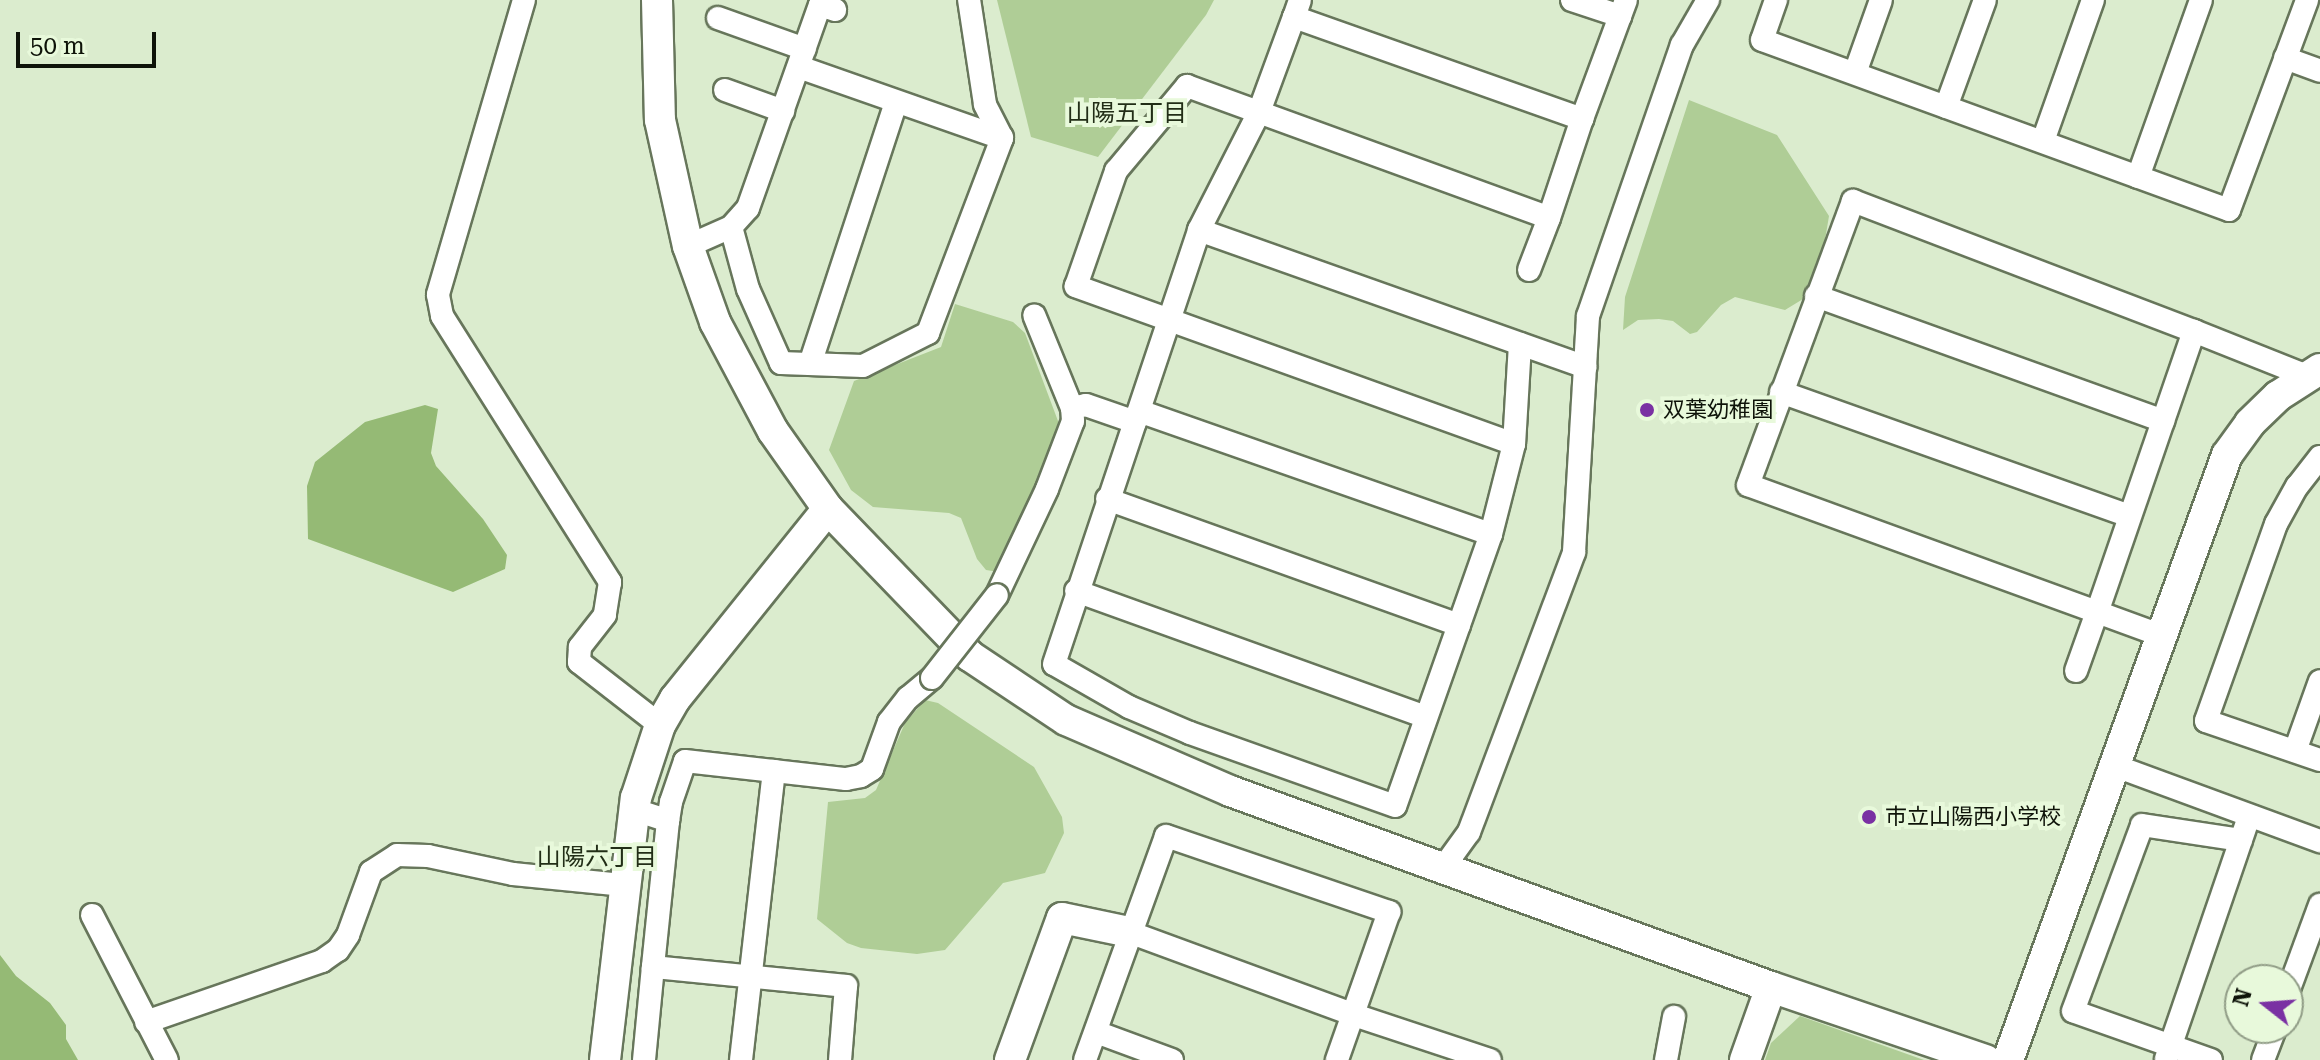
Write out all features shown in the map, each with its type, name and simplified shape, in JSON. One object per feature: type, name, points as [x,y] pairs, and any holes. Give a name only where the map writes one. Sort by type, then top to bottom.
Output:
[{"type":"street","points":[[524,0],[438,295],[442,316],[497,397],[610,582],[605,615],[580,647],[579,662],[660,725]]},
{"type":"street","points":[[657,0],[660,120],[688,246],[722,336],[773,431],[828,509],[970,656],[1066,720],[1230,791],[1771,987],[1986,1060]]},
{"type":"street","points":[[731,227],[748,289],[781,363],[863,366],[928,333],[1002,138],[985,104],[969,0]]},
{"type":"street","points":[[1529,270],[1623,8],[1572,0]]},
{"type":"street","points":[[1443,868],[1469,832],[1574,552],[1588,316],[1682,45],[1708,0]]},
{"type":"street","points":[[1776,0],[1762,40],[2229,210],[2307,0]]},
{"type":"street","points":[[1855,73],[1881,0]]},
{"type":"street","points":[[1946,107],[1985,0]]},
{"type":"street","points":[[2043,141],[2093,0]]},
{"type":"street","points":[[2138,177],[2201,0]]},
{"type":"street","points":[[688,246],[731,227],[748,208],[820,5],[835,10]]},
{"type":"street","points":[[1520,344],[1514,444],[1491,534],[1395,806],[1190,733],[1129,707],[1054,664],[1199,230],[1259,112],[1297,8],[1582,119]]},
{"type":"street","points":[[718,18],[896,102],[1002,138]]},
{"type":"street","points":[[2285,58],[2320,71]]},
{"type":"street","points":[[1514,444],[1076,286],[1116,171],[1187,86],[1549,218]]},
{"type":"street","points":[[725,90],[783,111]]},
{"type":"street","points":[[810,364],[896,102]]},
{"type":"street","points":[[2160,635],[1748,485],[1853,201],[2194,331],[2313,372]]},
{"type":"street","points":[[1199,230],[1585,367]]},
{"type":"street","points":[[1816,296],[2163,421]]},
{"type":"street","points":[[644,1060],[668,821],[685,761],[846,779],[872,769],[889,722],[908,698],[932,678],[997,595],[1047,489],[1073,421],[1072,408],[1034,315]]},
{"type":"street","points":[[2076,671],[2194,331]]},
{"type":"street","points":[[2008,1060],[2227,455],[2250,423],[2278,396],[2313,372]]},
{"type":"street","points":[[1781,392],[2129,516]]},
{"type":"street","points":[[1072,408],[1086,405],[1137,416],[1491,534]]},
{"type":"street","points":[[2320,457],[2297,486],[2276,524],[2206,721],[2320,760]]},
{"type":"street","points":[[1107,499],[1459,625]]},
{"type":"street","points":[[605,1060],[635,810],[660,725],[675,699],[828,509]]},
{"type":"street","points":[[1076,591],[1426,717]]},
{"type":"street","points":[[2295,751],[2320,681]]},
{"type":"street","points":[[2113,765],[2320,841]]},
{"type":"street","points":[[741,1060],[774,771]]},
{"type":"street","points":[[635,810],[668,821]]},
{"type":"street","points":[[2168,1054],[2249,816]]},
{"type":"street","points":[[2211,1060],[2168,1054],[2073,1011],[2142,825],[2241,840]]},
{"type":"street","points":[[1085,1060],[1166,836],[1389,912],[1337,1060]]},
{"type":"street","points":[[146,1022],[330,956],[348,935],[371,872],[397,855],[428,856],[513,874],[624,885]]},
{"type":"street","points":[[2298,964],[2320,905]]},
{"type":"street","points":[[92,915],[167,1060]]},
{"type":"street","points":[[1010,1060],[1062,918],[1129,932],[1477,1058]]},
{"type":"street","points":[[653,967],[846,986],[840,1060]]},
{"type":"street","points":[[1745,1060],[1771,987]]},
{"type":"street","points":[[1666,1060],[1674,1017]]},
{"type":"street","points":[[1096,1032],[1172,1060]]},
{"type":"shaded area","points":[[997,0],[1214,0],[1206,15],[1098,157],[1031,137]]},
{"type":"shaded area","points":[[1689,100],[1777,135],[1829,216],[1825,240],[1803,299],[1785,310],[1735,297],[1721,305],[1697,332],[1690,334],[1673,321],[1659,319],[1638,320],[1623,330],[1625,297]]},
{"type":"shaded area","points":[[955,304],[1013,322],[1025,333],[1061,429],[999,572],[986,570],[977,559],[961,518],[949,513],[873,507],[851,490],[829,450],[854,381],[941,347]]},
{"type":"shaded area","points":[[425,405],[438,409],[431,453],[436,466],[483,519],[507,555],[505,569],[453,592],[308,539],[307,486],[315,462],[365,422]]},
{"type":"shaded area","points":[[925,700],[938,703],[1034,767],[1062,817],[1064,833],[1045,873],[1003,883],[945,950],[917,954],[861,948],[847,943],[817,919],[828,802],[865,798],[876,790],[905,723]]},
{"type":"shaded area","points":[[0,955],[16,976],[50,1003],[66,1025],[66,1039],[78,1060],[0,1060]]},
{"type":"shaded area","points":[[1800,1016],[1924,1060],[1765,1060],[1771,1043]]},
{"type":"place","name":"双葉幼稚園","points":[[1647,410]]},
{"type":"place","name":"市立山陽西小学校","points":[[1869,817]]},
{"type":"district","name":"山陽五丁目","points":[[1127,114]]},
{"type":"district","name":"山陽六丁目","points":[[597,858]]}]
